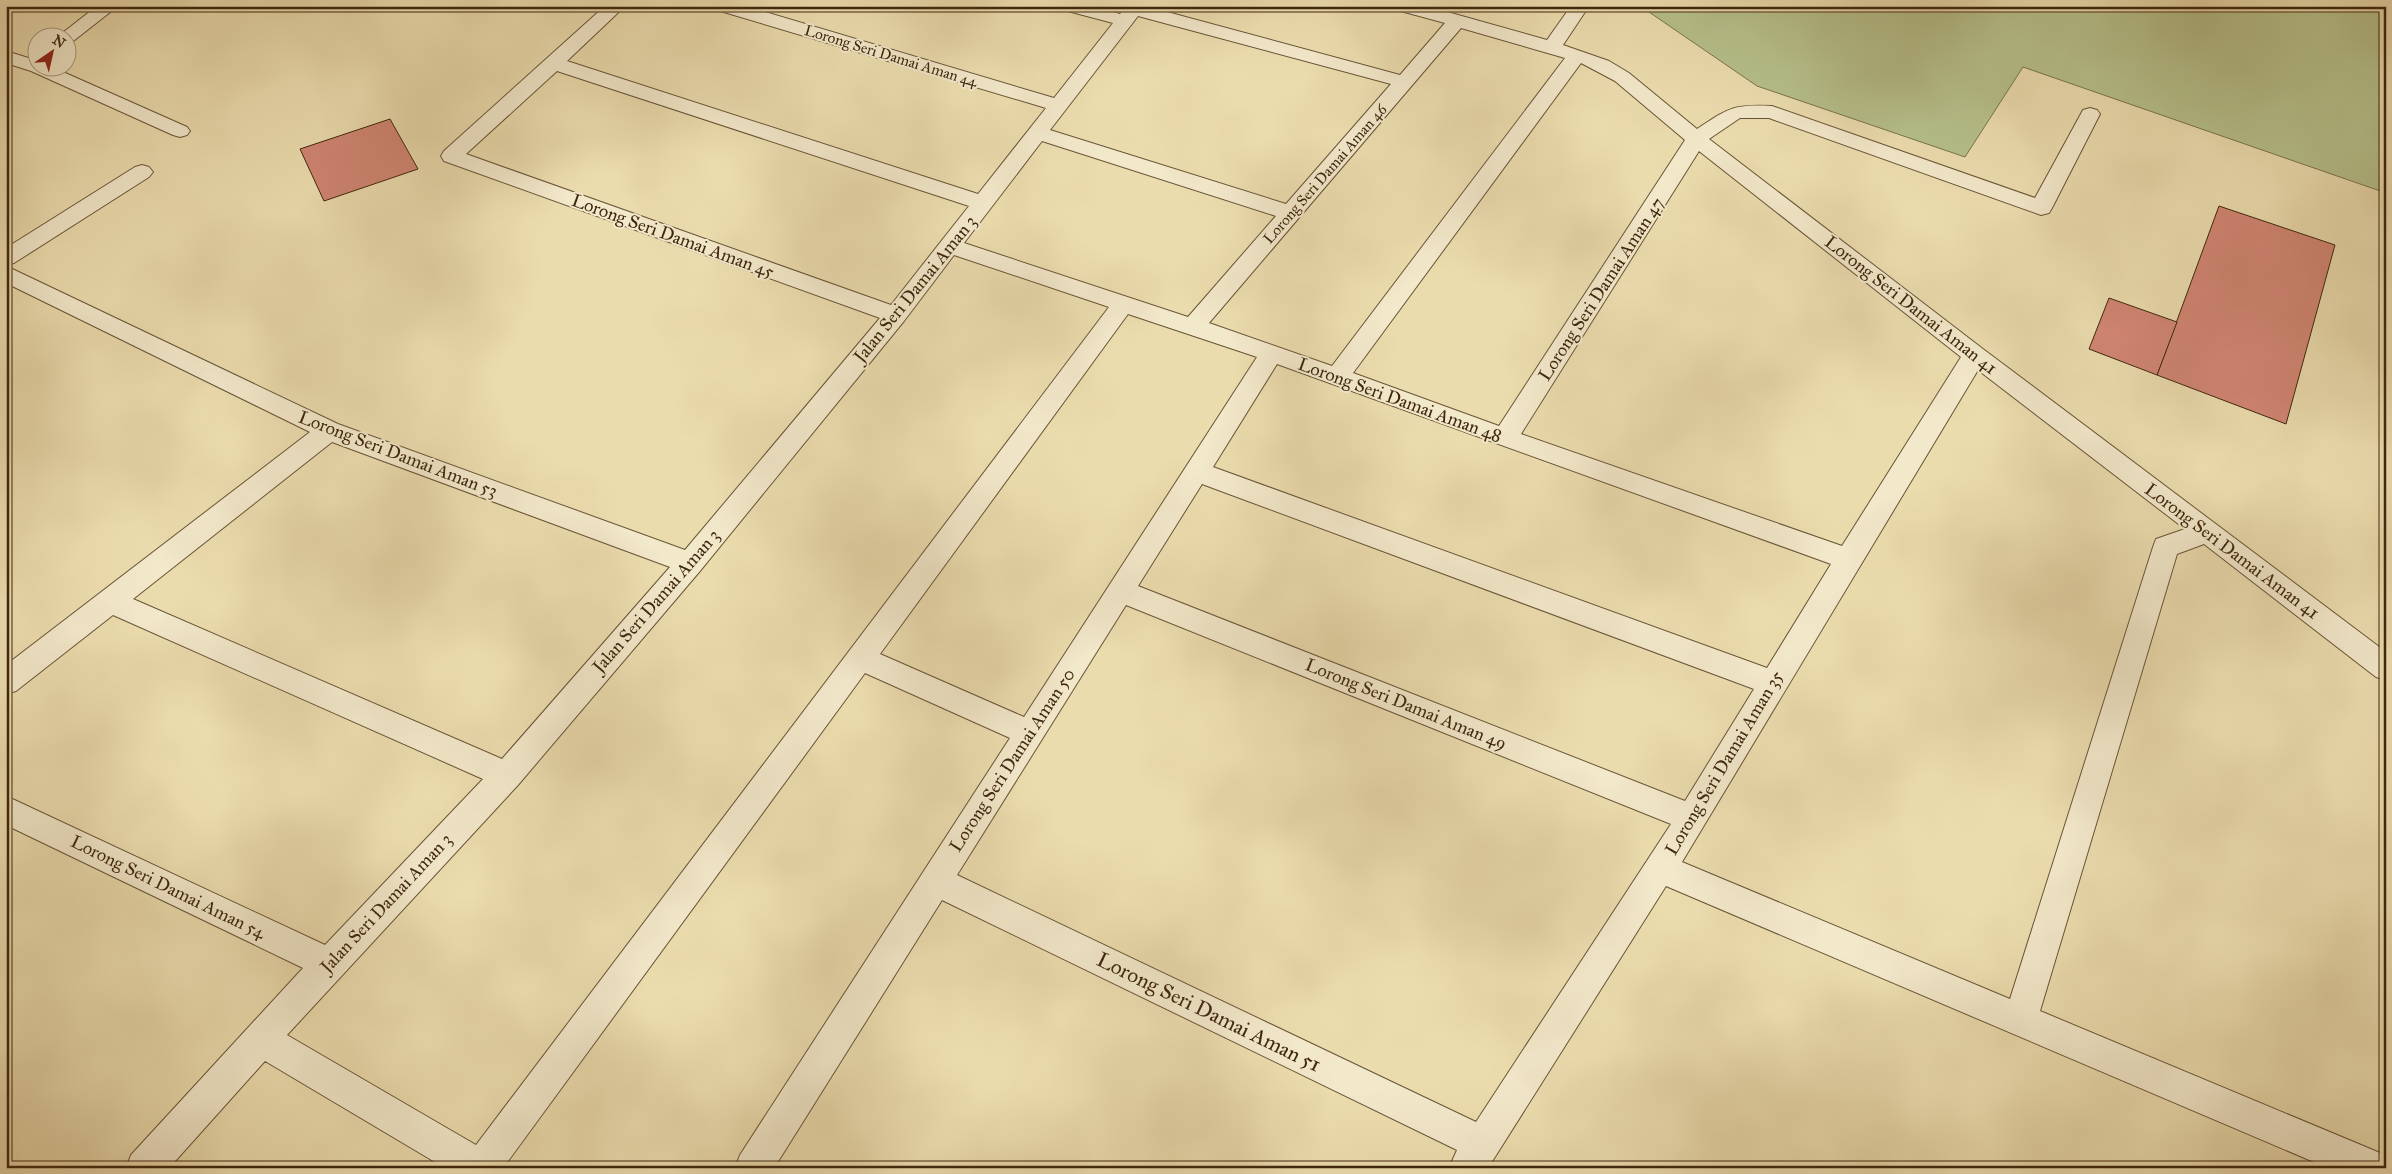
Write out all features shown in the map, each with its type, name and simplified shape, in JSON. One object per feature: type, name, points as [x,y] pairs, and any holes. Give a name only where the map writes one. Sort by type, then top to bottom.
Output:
[{"type":"street","points":[[78,29],[109,6]]},
{"type":"street","points":[[616,6],[553,63],[983,204]]},
{"type":"street","name":"Lorong Seri Damai Aman 44","points":[[724,6],[1058,106]]},
{"type":"street","points":[[1071,6],[1132,12],[1405,82]]},
{"type":"street","name":"Lorong Seri Damai Aman 41","points":[[1404,6],[1577,55],[1602,65],[1622,77],[1696,139],[1975,355],[2386,668]]},
{"type":"street","points":[[1552,47],[1580,6]]},
{"type":"street","name":"Jalan Seri Damai Aman 3","points":[[144,1168],[329,964],[506,775],[690,563],[896,315],[1132,12]]},
{"type":"street","name":"Lorong Seri Damai Aman 46","points":[[1193,326],[1457,21]]},
{"type":"street","points":[[1337,377],[1577,55]]},
{"type":"street","points":[[6,57],[28,61]]},
{"type":"street","name":"Lorong Seri Damai Aman 45","points":[[553,63],[450,156],[896,315]]},
{"type":"street","points":[[68,78],[180,131]]},
{"type":"street","points":[[1696,139],[1735,113],[1752,111],[1772,112],[2041,208],[2090,114]]},
{"type":"street","points":[[1037,133],[1291,213]]},
{"type":"street","name":"Lorong Seri Damai Aman 47","points":[[1505,438],[1696,139]]},
{"type":"street","points":[[6,258],[142,172]]},
{"type":"street","name":"Lorong Seri Damai Aman 48","points":[[950,246],[1272,353],[1505,438],[1848,559]]},
{"type":"street","name":"Lorong Seri Damai Aman 53","points":[[6,274],[329,431],[690,563]]},
{"type":"street","points":[[261,1039],[480,1168],[1124,303]]},
{"type":"street","name":"Lorong Seri Damai Aman 50","points":[[752,1168],[1272,353]]},
{"type":"street","name":"Lorong Seri Damai Aman 35","points":[[1475,1156],[1692,818],[1848,559],[1975,355]]},
{"type":"street","points":[[6,682],[329,431]]},
{"type":"street","points":[[1196,471],[1773,683]]},
{"type":"street","points":[[2020,1020],[2166,547],[2207,532]]},
{"type":"street","name":"Lorong Seri Damai Aman 49","points":[[1120,591],[1692,818]]},
{"type":"street","points":[[110,601],[506,775]]},
{"type":"street","points":[[860,658],[1030,733]]},
{"type":"street","name":"Lorong Seri Damai Aman 54","points":[[6,810],[329,964]]},
{"type":"street","points":[[1660,868],[2372,1168]]},
{"type":"street","name":"Lorong Seri Damai Aman 51","points":[[935,881],[1475,1156]]},
{"type":"green space","points":[[1653,6],[2386,6],[2386,193],[2023,67],[1965,157],[1757,86],[1649,12]]},
{"type":"building","points":[[390,119],[418,169],[324,201],[300,149]]},
{"type":"building","points":[[2219,206],[2335,245],[2286,424],[2157,375]]},
{"type":"building","points":[[2109,298],[2177,322],[2157,375],[2089,349]]}]
